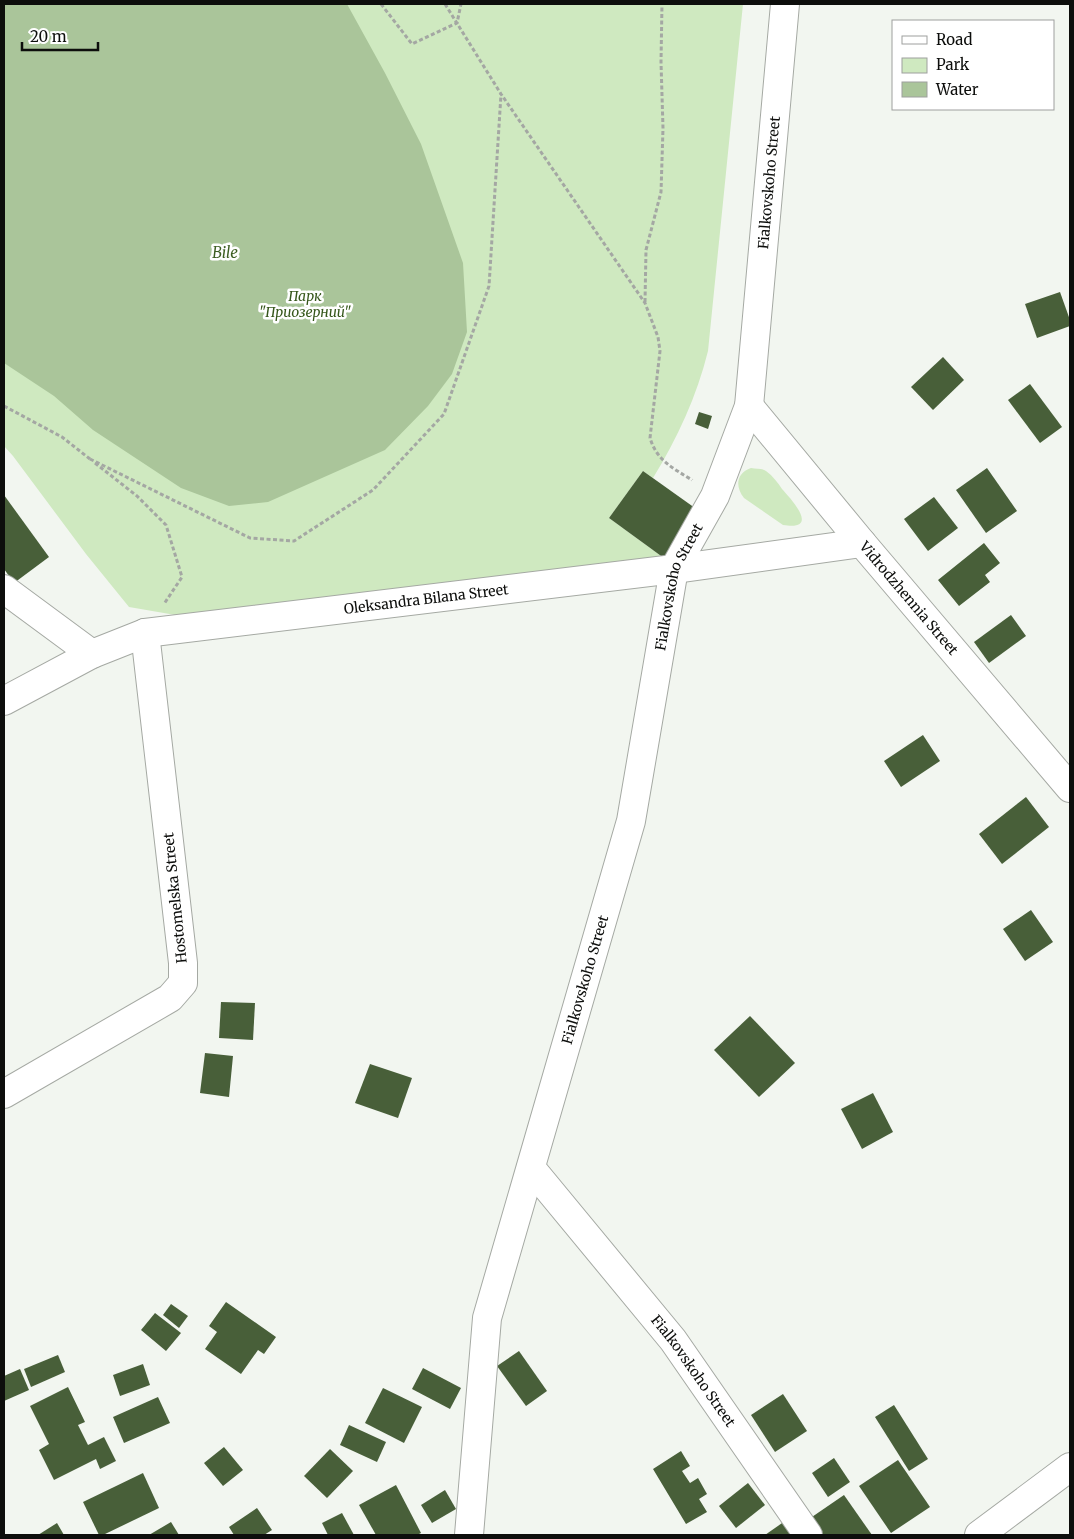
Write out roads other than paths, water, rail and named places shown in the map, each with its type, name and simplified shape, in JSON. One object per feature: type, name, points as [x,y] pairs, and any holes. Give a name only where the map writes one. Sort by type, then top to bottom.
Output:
[{"type":"street","name":"Fialkovskoho Street","points":[[469,1535],[487,1318],[631,820],[674,569],[715,496],[749,406],[785,4]]},
{"type":"street","name":"Vidrodzhennia Street","points":[[749,406],[862,543],[1070,788]]},
{"type":"street","name":"Oleksandra Bilana Street","points":[[4,701],[92,654],[145,634],[674,569],[862,543]]},
{"type":"street","points":[[4,589],[92,654]]},
{"type":"street","name":"Hostomelska Street","points":[[4,1094],[170,998],[183,983],[183,964],[145,634]]},
{"type":"street","name":"Fialkovskoho Street","points":[[531,1168],[673,1340],[808,1535]]},
{"type":"street","points":[[978,1535],[1070,1467]]},
{"type":"water","name":"Bile","points":[[4,4],[347,4],[421,144],[463,263],[467,332],[452,374],[428,406],[385,450],[268,502],[229,506],[181,488],[93,430],[54,396],[4,363]]},
{"type":"park label","name":"Парк \"Приозерний\"","points":[[305,304]]}]
